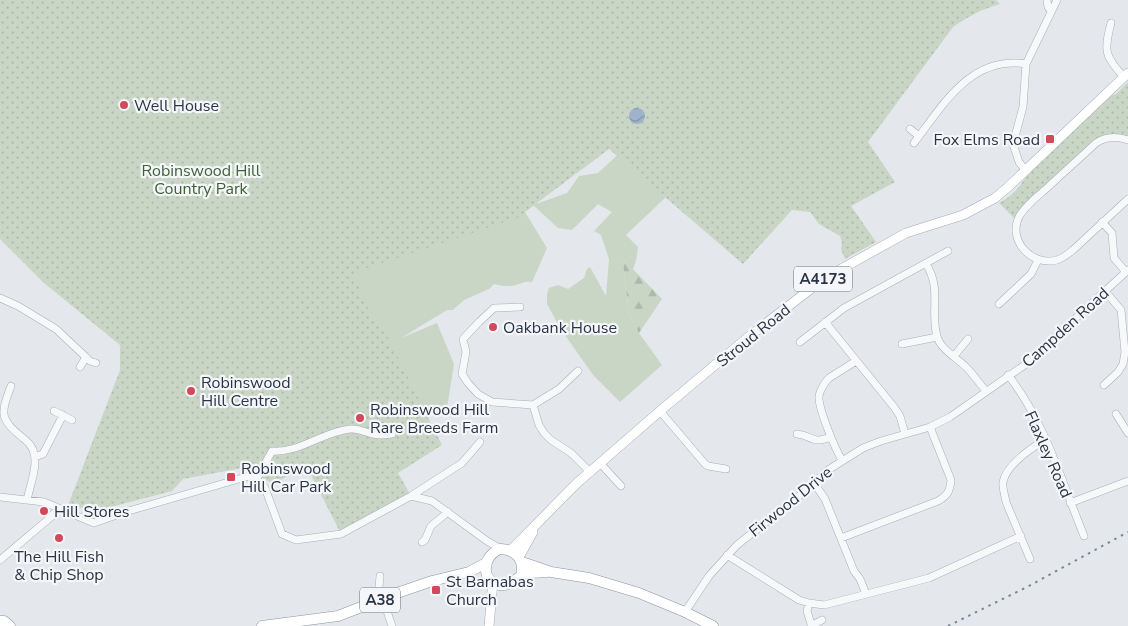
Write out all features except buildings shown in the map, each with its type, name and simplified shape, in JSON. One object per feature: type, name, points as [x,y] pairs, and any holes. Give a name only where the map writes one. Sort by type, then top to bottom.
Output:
[{"type":"highway","points":[[490,579],[486,564],[491,554],[506,550],[520,560],[551,572],[589,578],[639,593],[713,626]]},
{"type":"highway","points":[[520,560],[521,576]]},
{"type":"highway","name":"A38","points":[[262,626],[289,625],[338,616],[432,581],[469,572],[486,564]]},
{"type":"highway","name":"A38","points":[[469,572],[490,579],[499,585],[509,584]]},
{"type":"highway","points":[[509,584],[528,574],[551,572]]},
{"type":"main road","name":"Stroud Road","points":[[540,521],[590,472],[660,410],[752,334],[825,278],[906,233],[963,215],[984,205],[1026,171],[1126,75]]},
{"type":"main road","name":"A4173","points":[[506,550],[540,521]]},
{"type":"main road","name":"A4173","points":[[520,560],[540,521]]},
{"type":"main road","points":[[489,626],[492,609],[490,579]]},
{"type":"main road","points":[[492,609],[501,592],[509,584]]},
{"type":"street","points":[[1047,0],[1051,11]]},
{"type":"street","points":[[1026,171],[1019,162],[1013,144],[1023,107],[1026,64],[1057,0]]},
{"type":"street","points":[[1109,26],[1105,46],[1108,57],[1126,75]]},
{"type":"street","points":[[914,142],[964,81],[990,67],[1007,63],[1026,64]]},
{"type":"street","points":[[910,129],[919,136]]},
{"type":"street","points":[[1128,140],[1119,137],[1109,137],[1096,143],[1021,214],[1017,221],[1017,238],[1025,252],[1038,260],[1056,261],[1064,257],[1128,199]]},
{"type":"street","points":[[1102,222],[1112,233],[1116,261],[1127,271]]},
{"type":"street","points":[[800,342],[844,308],[948,251]]},
{"type":"street","points":[[998,304],[1032,274],[1038,260]]},
{"type":"street","points":[[926,264],[934,285],[937,337],[944,347],[986,391]]},
{"type":"street","name":"Campden Road","points":[[926,428],[950,417],[1026,364],[1127,271]]},
{"type":"street","points":[[1104,385],[1118,372],[1123,364],[1125,352],[1121,310],[1105,291]]},
{"type":"street","points":[[0,298],[18,306],[56,329],[86,357],[96,363]]},
{"type":"street","points":[[520,307],[494,308],[463,339],[466,352],[462,374],[478,394],[492,402],[532,405],[560,389],[579,371]]},
{"type":"street","points":[[825,322],[894,407],[900,416],[906,434]]},
{"type":"street","points":[[808,336],[813,343]]},
{"type":"street","points":[[902,344],[937,337]]},
{"type":"street","points":[[954,356],[968,339]]},
{"type":"street","points":[[80,367],[86,357]]},
{"type":"street","points":[[842,460],[830,438],[819,394],[829,378],[856,362]]},
{"type":"street","name":"Flaxley Road","points":[[1008,375],[1020,392],[1046,439],[1084,536]]},
{"type":"street","points":[[11,386],[3,407],[4,422],[28,442],[33,448],[35,457],[27,500]]},
{"type":"street","points":[[532,405],[544,433],[571,453],[590,472]]},
{"type":"street","points":[[660,410],[706,464],[722,466]]},
{"type":"street","points":[[54,411],[72,420]]},
{"type":"street","points":[[1116,414],[1128,433]]},
{"type":"street","points":[[35,457],[43,454],[64,415]]},
{"type":"street","points":[[841,538],[938,501],[946,496],[950,489],[951,480],[926,428]]},
{"type":"street","name":"Firwood Drive","points":[[685,612],[706,580],[727,555],[828,470],[842,460],[872,445],[926,428]]},
{"type":"street","points":[[256,480],[272,452],[288,451],[326,435],[348,429],[387,437]]},
{"type":"street","points":[[799,434],[818,441],[830,438]]},
{"type":"street","points":[[1030,559],[1006,502],[1003,482],[1006,474],[1030,449],[1046,439]]},
{"type":"street","points":[[0,497],[44,502],[94,523],[125,512],[249,476],[265,488],[282,534],[296,540],[341,534],[411,496],[462,463],[480,442]]},
{"type":"street","points":[[600,463],[621,486]]},
{"type":"street","points":[[1070,503],[1128,481]]},
{"type":"street","points":[[814,483],[825,499],[854,571],[860,579],[866,594]]},
{"type":"street","points":[[411,496],[432,501],[487,541],[506,550]]},
{"type":"street","points":[[0,560],[52,517],[58,508]]},
{"type":"street","points":[[422,542],[425,540],[431,526],[448,512]]},
{"type":"street","points":[[727,555],[792,596],[809,603],[824,605],[929,578],[1021,536]]},
{"type":"street","points":[[487,541],[491,554]]},
{"type":"street","points":[[380,576],[378,587],[392,626]]},
{"type":"street","points":[[809,603],[807,611],[811,625],[822,620]]},
{"type":"green space","name":"Robinswood Hill Country Park","points":[[0,0],[996,0],[1000,4],[976,13],[953,27],[868,142],[895,182],[851,206],[876,242],[845,259],[841,249],[842,242],[840,236],[819,224],[810,212],[792,210],[743,264],[609,149],[517,218],[355,272],[363,301],[383,328],[442,445],[398,473],[411,496],[341,534],[306,465],[274,484],[242,468],[183,479],[172,491],[107,508],[67,508],[120,370],[120,345],[44,283],[0,239]]},
{"type":"green space","points":[[1128,82],[1128,140],[1102,139],[1027,207],[1017,221],[999,203],[1014,192],[1025,178],[1110,96],[1116,94]]},
{"type":"green space","points":[[624,149],[657,156],[665,198],[626,235],[638,247],[636,261],[632,256],[623,263],[629,315],[639,333],[662,365],[620,402],[593,375],[560,328],[547,304],[549,288],[558,285],[568,289],[584,278],[587,269],[590,267],[606,296],[609,259],[601,235],[594,231],[612,212],[598,204],[572,230],[558,228],[533,205],[567,193],[579,176],[598,173]]},
{"type":"green space","points":[[517,199],[547,248],[532,282],[511,286],[494,284],[489,289],[464,300],[453,310],[447,310],[401,338],[437,323],[454,364],[447,408],[397,408],[347,271]]},
{"type":"green space","points":[[632,256],[636,261],[633,269],[662,299],[639,333],[629,315],[623,263]]},
{"type":"water","points":[[634,108],[640,108],[645,113],[643,122],[634,124],[629,119],[629,113]]},
{"type":"railway","points":[[948,626],[1027,587],[1128,532]]},
{"type":"place","name":"Well House","points":[[124,105]]},
{"type":"place","name":"Fox Elms Road","points":[[1050,139]]},
{"type":"place","name":"Oakbank House","points":[[493,327]]},
{"type":"place","name":"Robinswood Hill Centre","points":[[191,391]]},
{"type":"place","name":"Robinswood Hill Rare Breeds Farm","points":[[360,418]]},
{"type":"place","name":"Robinswood Hill Car Park","points":[[231,477]]},
{"type":"place","name":"Hill Stores","points":[[44,511]]},
{"type":"place","name":"The Hill Fish & Chip Shop","points":[[59,538]]},
{"type":"place","name":"St Barnabas Church","points":[[436,590]]}]
